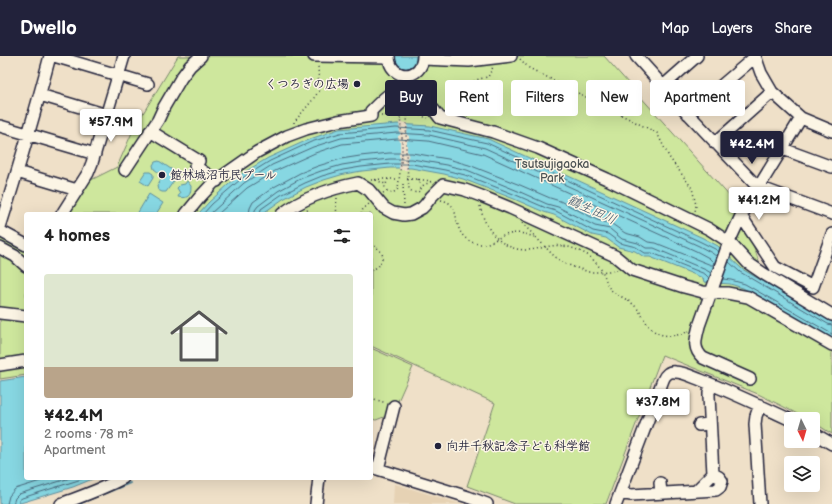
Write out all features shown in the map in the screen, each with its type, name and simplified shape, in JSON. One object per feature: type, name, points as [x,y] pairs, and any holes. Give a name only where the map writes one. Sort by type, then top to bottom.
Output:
[{"type":"street","points":[[0,227],[40,95],[50,56]]},
{"type":"street","points":[[54,56],[148,84]]},
{"type":"street","points":[[63,212],[88,173],[96,154],[124,56]]},
{"type":"street","points":[[314,56],[389,56],[392,68],[405,75],[412,74],[418,70],[423,57],[469,61],[511,56]]},
{"type":"street","points":[[638,56],[658,80]]},
{"type":"street","points":[[670,80],[697,56]]},
{"type":"street","points":[[125,170],[158,120],[181,78],[196,57]]},
{"type":"street","points":[[728,80],[755,57],[761,73],[772,92],[801,118],[831,130]]},
{"type":"street","points":[[715,143],[772,92]]},
{"type":"street","points":[[40,95],[107,115]]},
{"type":"street","points":[[188,212],[200,197],[217,181],[257,152],[287,136],[306,129],[338,121],[371,116],[371,111],[385,97]]},
{"type":"street","points":[[437,114],[440,118],[493,132],[538,148],[613,182],[709,229],[748,263],[832,315]]},
{"type":"street","points":[[690,116],[759,187],[832,214]]},
{"type":"street","points":[[750,379],[706,360],[697,350],[695,340],[728,245],[741,216],[801,118]]},
{"type":"street","points":[[0,126],[96,154]]},
{"type":"street","points":[[150,131],[199,161],[195,166],[217,181]]},
{"type":"street","points":[[783,149],[832,168]]},
{"type":"street","points":[[17,172],[77,190]]},
{"type":"street","points":[[285,212],[318,194],[358,183],[369,190],[384,208],[397,214],[404,215],[411,214],[422,208],[443,185],[465,190],[510,208],[615,256],[632,270],[703,292],[712,290],[748,298],[832,345]]},
{"type":"street","points":[[741,216],[775,268],[813,287],[829,251],[832,234]]},
{"type":"street","points":[[0,231],[24,244]]},
{"type":"street","points":[[0,248],[15,256],[24,264]]},
{"type":"street","points":[[0,313],[24,316]]},
{"type":"street","points":[[0,365],[24,361]]},
{"type":"street","points":[[616,504],[665,375],[672,372],[679,372],[760,405],[784,417]]},
{"type":"street","points":[[620,493],[631,499],[660,488],[696,491],[718,489],[722,482],[719,477],[713,474],[709,396],[712,385]]},
{"type":"street","points":[[760,405],[755,424],[760,504]]},
{"type":"street","points":[[394,406],[374,468],[487,504]]},
{"type":"street","points":[[699,425],[710,424]]},
{"type":"street","points":[[820,437],[832,444]]},
{"type":"street","points":[[61,504],[97,491],[119,480]]},
{"type":"street","points":[[316,504],[319,480]]},
{"type":"path","points":[[295,125],[294,122],[319,91],[317,56]]},
{"type":"path","points":[[516,56],[530,68],[657,134],[669,157],[692,188],[696,205],[693,222]]},
{"type":"path","points":[[479,128],[466,114],[462,102],[463,98],[465,91],[472,82],[488,77],[498,58]]},
{"type":"path","points":[[371,116],[385,116]]},
{"type":"path","points":[[375,179],[385,184],[386,189],[392,193],[398,189],[402,155],[402,138],[399,116]]},
{"type":"path","points":[[408,116],[406,154],[409,189],[416,193],[420,191],[422,186],[432,181]]},
{"type":"path","points":[[424,116],[432,118]]},
{"type":"path","points":[[402,155],[406,154]]},
{"type":"path","points":[[358,183],[375,179],[399,179]]},
{"type":"path","points":[[385,184],[388,179]]},
{"type":"path","points":[[407,179],[432,181],[443,185]]},
{"type":"path","points":[[418,179],[422,186]]},
{"type":"path","points":[[399,184],[408,184]]},
{"type":"path","points":[[403,184],[404,215]]},
{"type":"path","points":[[337,212],[336,199],[343,186]]},
{"type":"path","points":[[478,195],[481,212],[487,228],[498,238],[512,247],[529,250],[553,246],[573,248],[593,259],[602,272],[610,289],[636,307],[649,326],[657,332],[663,335],[674,336],[699,326]]},
{"type":"path","points":[[362,212],[368,205],[377,200]]},
{"type":"path","points":[[429,200],[444,200],[452,205],[455,209],[458,229],[468,240],[477,244],[489,243],[505,235],[516,233],[526,234],[536,238]]},
{"type":"path","points":[[522,224],[554,256],[571,266],[589,272],[632,270]]},
{"type":"path","points":[[373,245],[381,251],[383,257],[378,267],[373,269]]},
{"type":"path","points":[[373,399],[394,406]]},
{"type":"shaded area","points":[[395,484],[461,504],[393,504]]},
{"type":"green space","name":"Tsutsujigaoka Park","points":[[178,56],[604,56],[625,80],[586,80],[586,116],[642,116],[642,98],[650,107],[650,116],[658,116],[741,209],[760,265],[832,310],[832,434],[820,426],[820,412],[793,412],[758,394],[662,355],[606,504],[515,504],[467,486],[495,403],[373,347],[373,212],[68,212],[89,181],[117,167],[134,128]]},
{"type":"green space","points":[[0,238],[24,249],[24,375],[0,379]]},
{"type":"green space","points":[[373,349],[413,367],[398,401],[397,412],[376,420],[373,419]]},
{"type":"water","points":[[393,56],[416,56],[416,60],[413,65],[405,69],[398,67]]},
{"type":"water","name":"鶴生田川","points":[[397,124],[430,126],[488,139],[718,246],[742,269],[832,322],[832,339],[743,288],[730,284],[704,282],[703,278],[650,257],[644,257],[635,251],[618,247],[606,238],[592,235],[554,215],[463,179],[444,174],[411,168],[390,168],[362,171],[344,174],[306,187],[283,199],[265,212],[200,212],[238,176],[268,158],[310,139],[339,129]]},
{"type":"water","points":[[159,161],[178,175],[166,192],[158,190],[157,186],[162,175],[154,169],[153,165],[155,162]]},
{"type":"water","points":[[146,172],[153,174],[153,178],[148,186],[140,181]]},
{"type":"water","points":[[187,181],[191,186],[190,194],[184,198],[178,197],[180,193],[177,188],[180,185],[185,184]]},
{"type":"water","points":[[149,194],[163,203],[157,212],[138,212]]},
{"type":"water","points":[[24,377],[24,480],[90,480],[73,487],[17,504],[0,504],[0,381]]},
{"type":"pier","points":[[399,122],[408,123],[408,170],[399,170]]},
{"type":"waterway","points":[[81,504],[130,483]]},
{"type":"place","name":"くつろぎの広場","points":[[357,84]]},
{"type":"place","name":"館林城沼市民プール","points":[[162,175]]},
{"type":"place","name":"向井千秋記念子ども科学館","points":[[438,446]]}]
